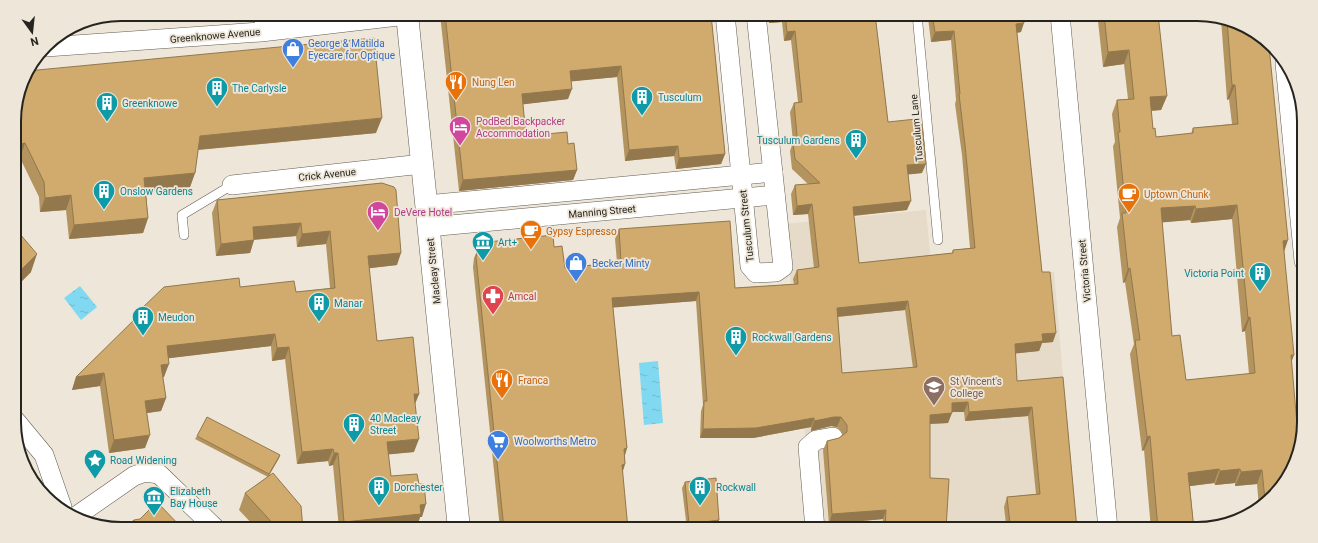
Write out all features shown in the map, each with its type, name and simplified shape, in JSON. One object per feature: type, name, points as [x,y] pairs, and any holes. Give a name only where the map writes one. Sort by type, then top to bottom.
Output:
[{"type":"street","name":"Greenknowe Avenue","points":[[55,46],[260,23],[297,21]]},
{"type":"street","name":"Macleay Street","points":[[408,21],[458,522]]},
{"type":"street","name":"Tusculum Street","points":[[726,21],[750,266],[756,273],[762,273],[776,272],[783,267],[757,21]]},
{"type":"street","name":"Victoria Street","points":[[1061,21],[1107,522]]},
{"type":"street","points":[[1286,76],[1297,188]]},
{"type":"street","name":"Crick Avenue","points":[[232,185],[422,164]]},
{"type":"street","points":[[426,204],[773,172]]},
{"type":"street","name":"Manning Street","points":[[428,227],[776,196]]},
{"type":"street","points":[[21,428],[44,455],[60,500]]},
{"type":"street","points":[[814,522],[808,447],[816,440],[833,437]]},
{"type":"street","points":[[80,513],[134,476],[145,472],[159,474],[209,522]]},
{"type":"lane","name":"Tusculum Lane","points":[[918,21],[938,240]]},
{"type":"lane","points":[[184,235],[182,215],[232,185]]},
{"type":"shaded area","name":"St Vincent's College","points":[[926,210],[933,285],[1054,272],[1075,522],[813,522],[785,224]]},
{"type":"water","points":[[80,286],[97,307],[81,320],[64,298]]},
{"type":"water","points":[[658,361],[663,423],[644,425],[639,363]]},
{"type":"building","points":[[446,21],[712,21],[725,154],[679,158],[678,146],[629,150],[621,66],[570,71],[572,89],[522,94],[526,136],[567,132],[568,144],[574,143],[577,170],[463,180]]},
{"type":"building","points":[[786,21],[876,21],[888,122],[916,119],[922,125],[926,164],[907,165],[911,201],[853,207],[859,263],[953,253],[953,250],[975,248],[954,31],[935,32],[933,21],[1024,21],[1024,23],[1016,24],[1042,272],[1050,272],[1056,333],[1042,334],[1043,341],[1015,344],[1017,381],[1063,377],[1076,522],[1010,522],[1007,497],[1040,494],[1032,407],[969,412],[968,402],[952,403],[952,413],[930,415],[930,478],[949,479],[946,522],[885,522],[886,510],[832,514],[827,441],[839,438],[847,432],[847,425],[841,417],[814,421],[814,418],[756,428],[703,429],[704,401],[707,401],[699,292],[612,298],[627,448],[624,449],[625,464],[622,465],[627,522],[503,522],[476,257],[478,249],[481,245],[488,242],[553,235],[554,247],[562,246],[565,268],[621,262],[619,229],[730,221],[735,288],[798,284],[797,270],[819,267],[812,204],[797,206],[795,185],[820,183],[795,159],[793,142],[797,136],[794,103],[802,102],[795,31],[787,32]],"holes":[[[908,301],[917,367],[842,373],[837,308]]]},
{"type":"building","points":[[1105,21],[1159,21],[1167,96],[1150,97],[1153,129],[1155,128],[1156,137],[1193,133],[1193,128],[1238,124],[1235,85],[1232,85],[1227,26],[1241,31],[1270,52],[1288,240],[1283,241],[1294,355],[1291,355],[1297,423],[1296,435],[1292,454],[1287,466],[1276,483],[1265,496],[1262,470],[1241,472],[1240,469],[1220,471],[1219,469],[1188,473],[1193,522],[1157,522],[1150,436],[1147,437],[1135,340],[1140,340],[1130,268],[1128,269],[1122,213],[1126,213],[1118,132],[1120,132],[1117,100],[1134,99],[1129,50],[1108,52]],"holes":[[[1237,205],[1248,318],[1250,317],[1255,373],[1186,380],[1180,335],[1172,336],[1161,208],[1195,206],[1196,209]]]},
{"type":"building","points":[[374,38],[382,118],[200,136],[195,173],[144,178],[148,218],[74,225],[71,195],[45,198],[44,182],[25,143],[21,144],[21,115],[24,95],[35,70]]},
{"type":"building","points":[[382,183],[394,187],[396,190],[401,253],[368,256],[377,341],[413,337],[419,394],[414,394],[419,439],[387,442],[391,476],[417,474],[419,484],[424,484],[426,504],[420,505],[421,514],[344,522],[338,453],[334,453],[333,449],[302,452],[289,347],[277,348],[275,334],[167,346],[169,364],[161,365],[166,398],[145,401],[150,435],[114,440],[104,373],[76,377],[140,314],[138,312],[164,287],[239,278],[240,287],[294,281],[296,292],[335,288],[330,231],[302,234],[301,223],[253,227],[254,240],[221,244],[217,200]]},
{"type":"building","points":[[21,235],[37,254],[21,270]]},
{"type":"building","points":[[207,417],[280,455],[269,474],[197,436]]},
{"type":"building","points":[[273,473],[301,506],[302,522],[272,522],[245,493]]},
{"type":"building","name":"Rockwall","points":[[716,478],[719,520],[689,522],[685,482]]},
{"type":"building","points":[[157,502],[176,522],[132,522],[140,519]]},
{"type":"place","name":"George & Matilda Eyecare for Optique","points":[[293,68]]},
{"type":"place","name":"Nung Len","points":[[456,102]]},
{"type":"place","name":"The Carlysle","points":[[217,108]]},
{"type":"place","name":"Tusculum","points":[[642,116]]},
{"type":"place","name":"Greenknowe","points":[[107,122]]},
{"type":"place","name":"PodBed Backpacker Accommodation","points":[[460,146]]},
{"type":"place","name":"Tusculum Gardens","points":[[856,160]]},
{"type":"place","name":"Onslow Gardens","points":[[104,210]]},
{"type":"place","name":"Uptown Chunk","points":[[1129,214]]},
{"type":"place","name":"DeVere Hotel","points":[[378,232]]},
{"type":"place","name":"Gypsy Espresso","points":[[531,250]]},
{"type":"place","name":"Art+","points":[[483,262]]},
{"type":"place","name":"Becker Minty","points":[[576,282]]},
{"type":"place","name":"Victoria Point","points":[[1260,292]]},
{"type":"place","name":"Amcal","points":[[493,316]]},
{"type":"place","name":"Manar","points":[[319,322]]},
{"type":"place","name":"Meudon","points":[[143,336]]},
{"type":"place","name":"Rockwall Gardens","points":[[736,356]]},
{"type":"place","name":"Franca","points":[[502,400]]},
{"type":"place","name":"St Vincent's College","points":[[934,406]]},
{"type":"place","name":"40 Macleay Street","points":[[354,444]]},
{"type":"place","name":"Woolworths Metro","points":[[498,460]]},
{"type":"place","name":"Road Widening","points":[[95,480]]},
{"type":"place","name":"Dorchester","points":[[379,506]]},
{"type":"place","name":"Rockwall","points":[[700,506]]},
{"type":"place","name":"Elizabeth Bay House","points":[[154,516]]}]
